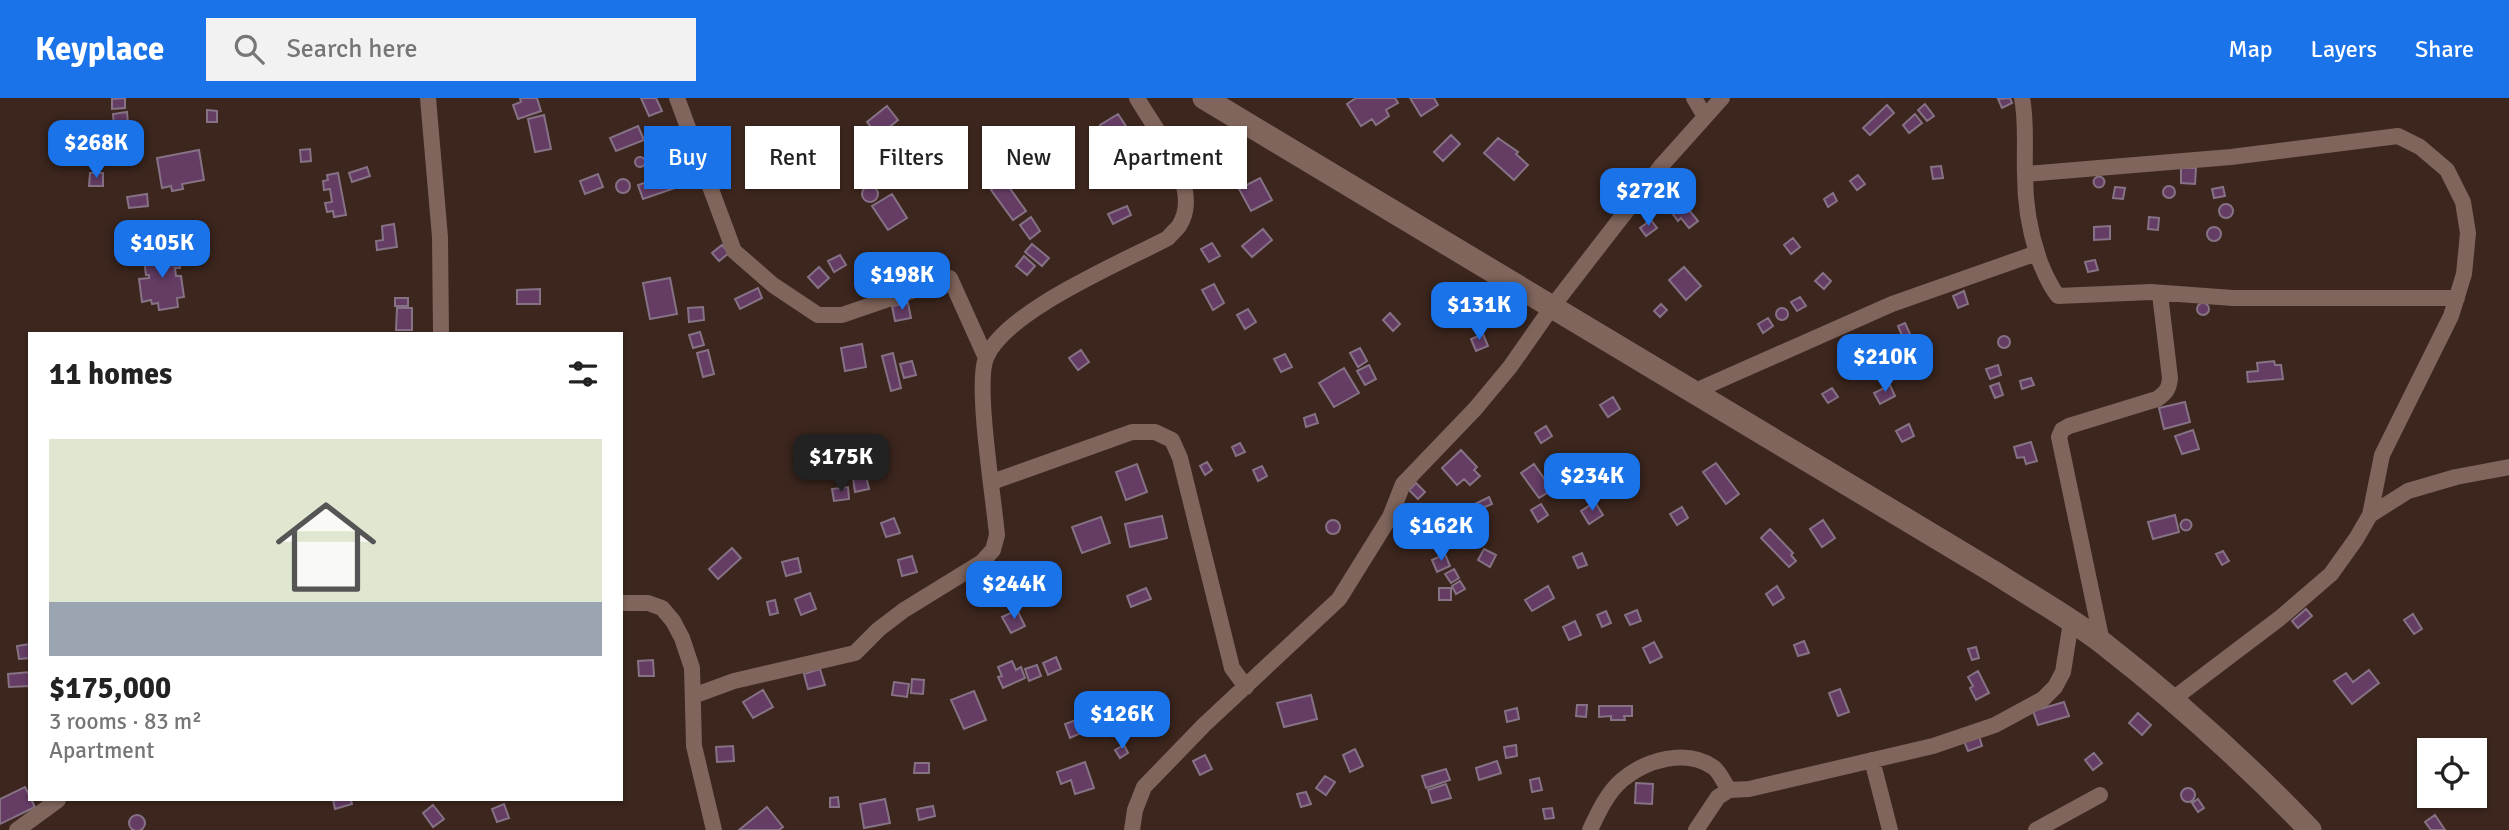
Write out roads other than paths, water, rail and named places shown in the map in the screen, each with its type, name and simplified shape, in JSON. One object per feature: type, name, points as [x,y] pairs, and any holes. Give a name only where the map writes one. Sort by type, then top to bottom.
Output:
[{"type":"street","points":[[428,98],[440,223],[440,332]]},
{"type":"street","points":[[677,98],[734,251],[773,285],[818,315],[842,316],[950,278],[986,358]]},
{"type":"street","points":[[693,696],[757,675],[855,653],[879,629],[904,610],[982,562],[993,550],[997,534],[984,412],[983,374],[986,358],[997,342],[1056,295],[1168,237],[1180,225],[1186,197],[1181,175],[1167,146],[1137,98]]},
{"type":"street","points":[[1204,98],[1985,566],[2102,642],[2173,699],[2251,770],[2310,830]]},
{"type":"street","points":[[1694,98],[1704,115]]},
{"type":"street","points":[[1132,830],[1135,810],[1144,787],[1204,725],[1339,599],[1390,517],[1403,484],[1475,409],[1510,367],[1552,307],[1662,165],[1721,98]]},
{"type":"street","points":[[2022,98],[2026,203],[2037,253],[2050,286],[2058,296],[2151,292],[2160,295],[2233,298],[2457,298]]},
{"type":"street","points":[[2025,174],[2231,157],[2398,135],[2420,147],[2447,170],[2463,202],[2468,233],[2464,274],[2457,298],[2451,316],[2382,455],[2370,515],[2356,539],[2331,574],[2280,618],[2173,699]]},
{"type":"street","points":[[1693,392],[1892,304],[2037,253]]},
{"type":"street","points":[[2102,642],[2059,437],[2062,430],[2069,426],[2157,399],[2165,394],[2170,378],[2160,295]]},
{"type":"street","points":[[992,482],[1132,432],[1155,432],[1172,440],[1180,458],[1231,668],[1246,687]]},
{"type":"street","points":[[2370,515],[2409,491],[2456,477],[2509,467]]},
{"type":"street","points":[[623,603],[648,603],[662,608],[673,621],[692,667],[694,747],[714,830]]},
{"type":"street","points":[[1696,830],[1718,797],[1729,790],[1749,789],[1933,746],[1995,725],[2043,699],[2055,687],[2063,672],[2071,622]]},
{"type":"street","points":[[1590,830],[1603,803],[1621,780],[1645,765],[1674,757],[1699,761],[1715,768],[1729,790]]},
{"type":"street","points":[[1872,760],[1890,830]]},
{"type":"street","points":[[2036,830],[2100,796]]},
{"type":"street","points":[[18,830],[57,801]]}]
